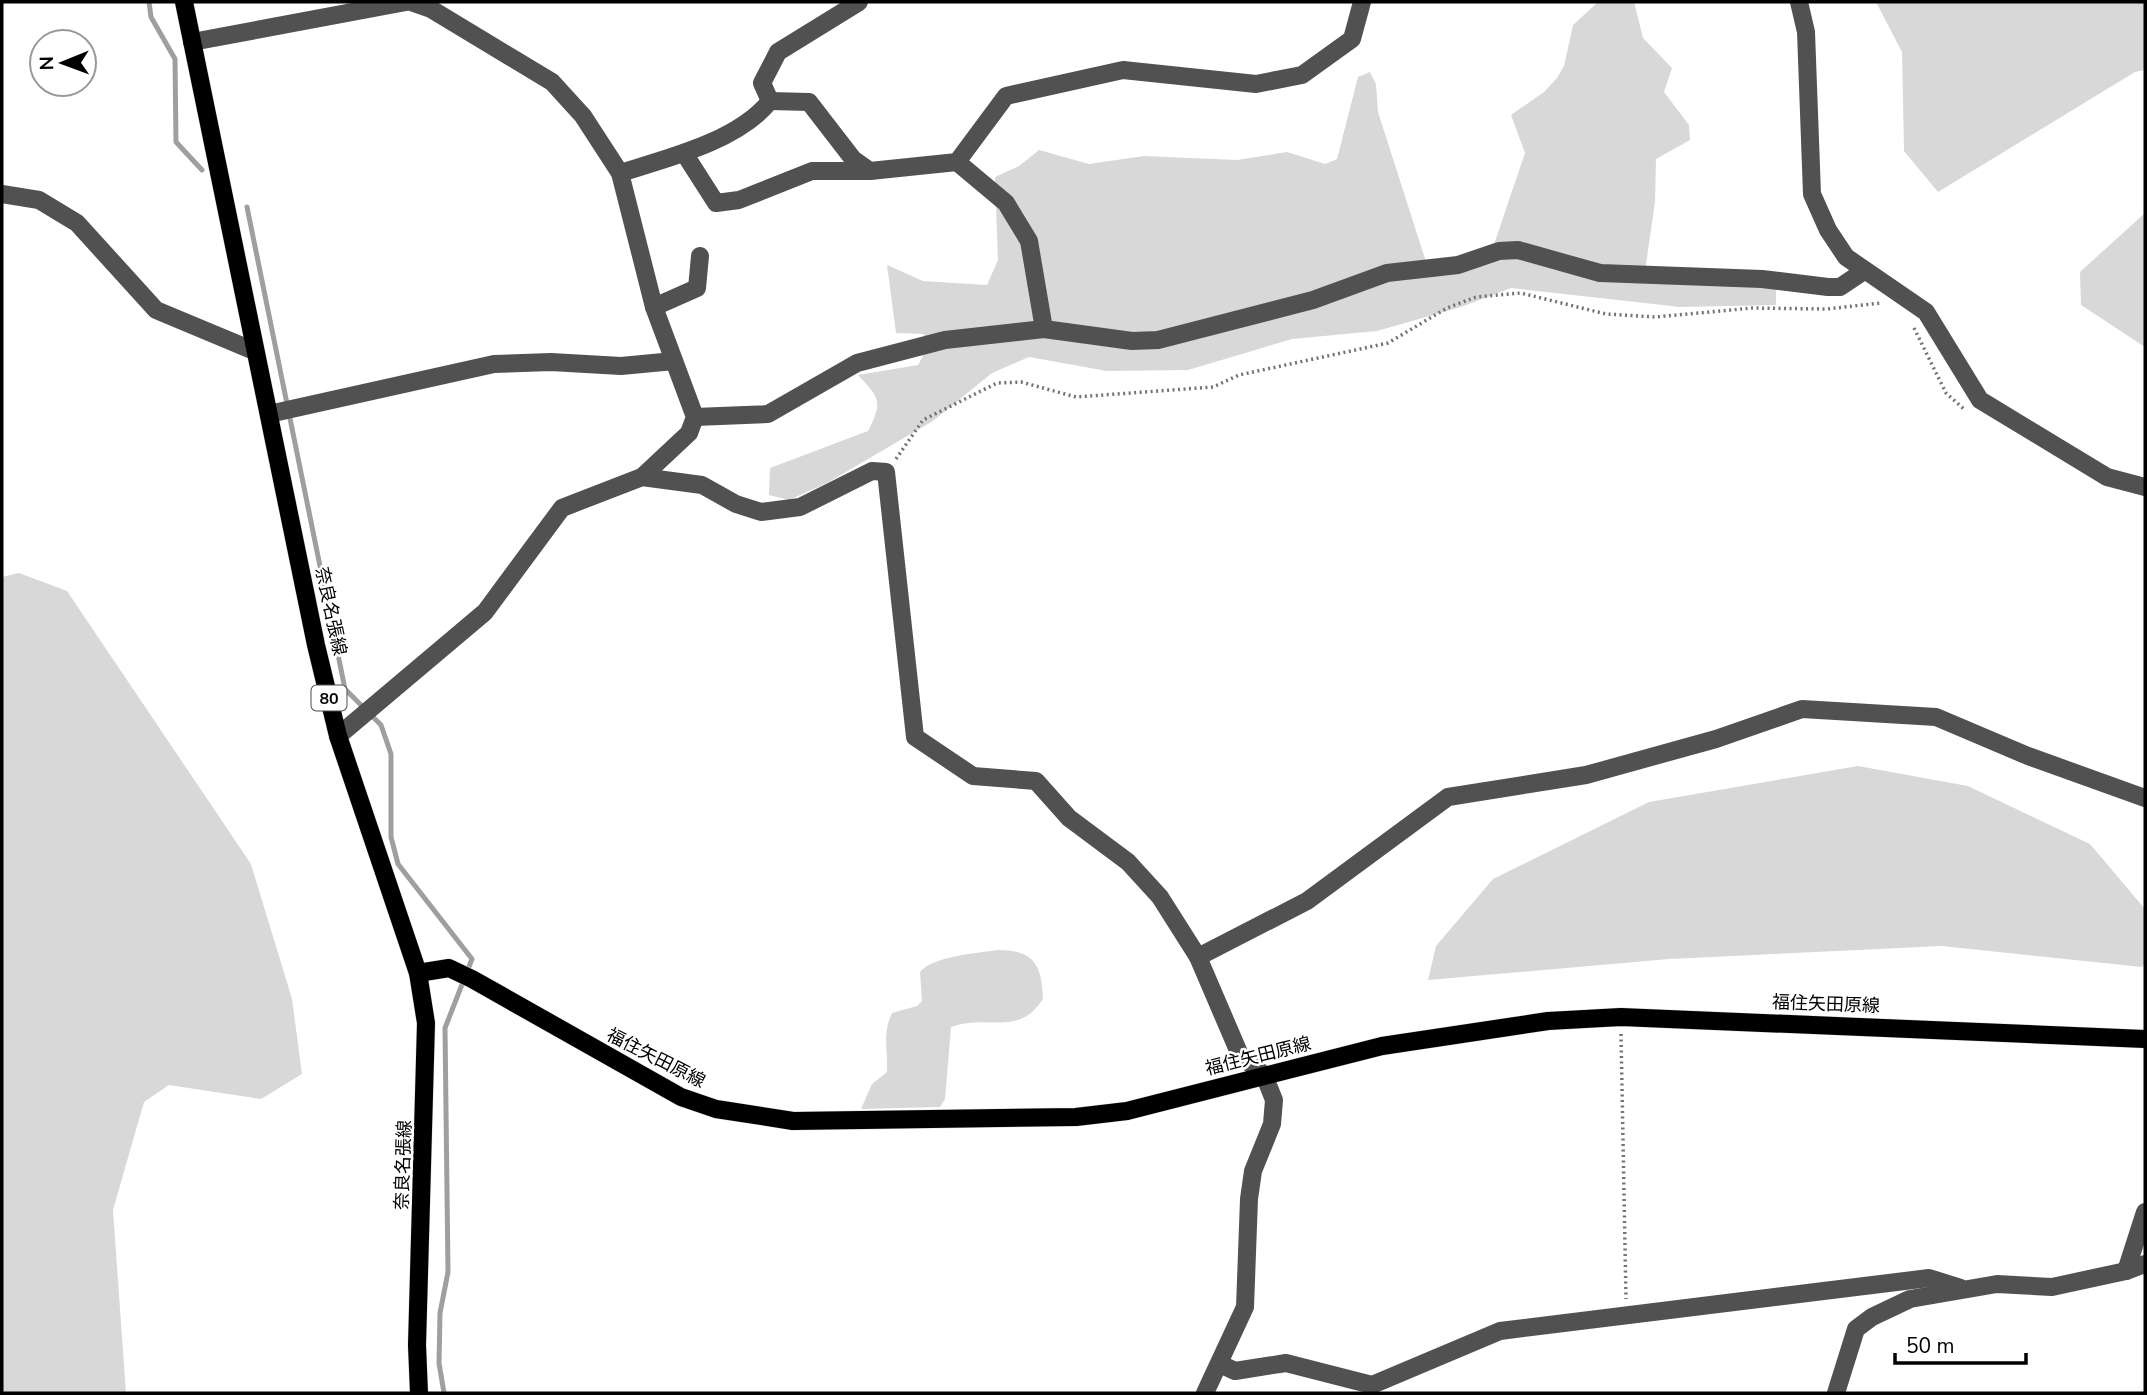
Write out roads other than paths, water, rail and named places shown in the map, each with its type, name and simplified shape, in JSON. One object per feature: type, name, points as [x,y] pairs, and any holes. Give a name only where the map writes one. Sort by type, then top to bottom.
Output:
[{"type":"main road","name":"奈良名張線","points":[[184,2],[316,645],[338,736],[418,973],[426,1023],[427,1083],[417,1345],[419,1393]]},
{"type":"main road","name":"福住矢田原線","points":[[418,973],[449,968],[467,976],[681,1097],[716,1110],[793,1121],[1076,1117],[1127,1111],[1382,1046],[1548,1021],[1621,1017],[2145,1039]]},
{"type":"street","points":[[192,42],[409,2],[438,5],[552,82],[583,116],[620,173],[654,307],[695,417],[689,433],[642,477],[562,508],[485,612],[338,736]]},
{"type":"street","points":[[770,101],[762,83],[778,52],[859,2]]},
{"type":"street","points":[[957,162],[1006,96],[1123,70],[1256,84],[1302,75],[1352,39],[1362,2]]},
{"type":"street","points":[[1800,2],[1807,32],[1812,194],[1828,230],[1846,257],[1926,312],[1980,400],[2107,477],[2145,487]]},
{"type":"street","points":[[620,173],[684,153],[755,119],[770,101]]},
{"type":"street","points":[[770,101],[809,102],[853,159],[870,171]]},
{"type":"street","points":[[684,153],[716,202],[739,200],[812,171],[870,171],[957,162],[1006,202],[1030,241],[1044,329]]},
{"type":"street","points":[[2,194],[38,200],[77,223],[156,310],[254,351]]},
{"type":"street","points":[[695,417],[768,414],[857,363],[945,340],[1044,329],[1132,341],[1158,340],[1313,300],[1387,273],[1458,265],[1499,251],[1518,250],[1601,273],[1762,279],[1828,287],[1840,287],[1864,271]]},
{"type":"street","points":[[654,307],[697,288],[700,256]]},
{"type":"street","points":[[269,414],[494,364],[551,362],[621,366],[674,361]]},
{"type":"street","points":[[642,477],[702,485],[736,504],[761,512],[800,508],[872,471],[886,472],[915,737],[973,776],[1036,781],[1069,818],[1128,862],[1160,897],[1198,957],[1240,1055],[1264,1076],[1274,1100],[1272,1124],[1253,1171],[1249,1199],[1245,1307],[1205,1393]]},
{"type":"street","points":[[1198,957],[1307,901],[1448,797],[1586,775],[1716,739],[1795,710],[1814,708],[1936,717],[2028,756],[2145,798]]},
{"type":"street","points":[[2126,1272],[2145,1212]]},
{"type":"street","points":[[1836,1393],[1856,1329],[1872,1317],[1910,1299],[1997,1284],[2052,1287],[2126,1272],[2145,1264]]},
{"type":"street","points":[[1220,1364],[1235,1371],[1286,1363],[1372,1385],[1500,1331],[1929,1278],[1961,1289]]},
{"type":"waterway","points":[[149,2],[151,17],[175,59],[176,142],[202,170]]},
{"type":"waterway","points":[[247,207],[345,689],[381,725],[391,754],[391,837],[398,864],[472,959],[445,1028],[448,1272],[440,1313],[439,1363],[444,1393]]}]
